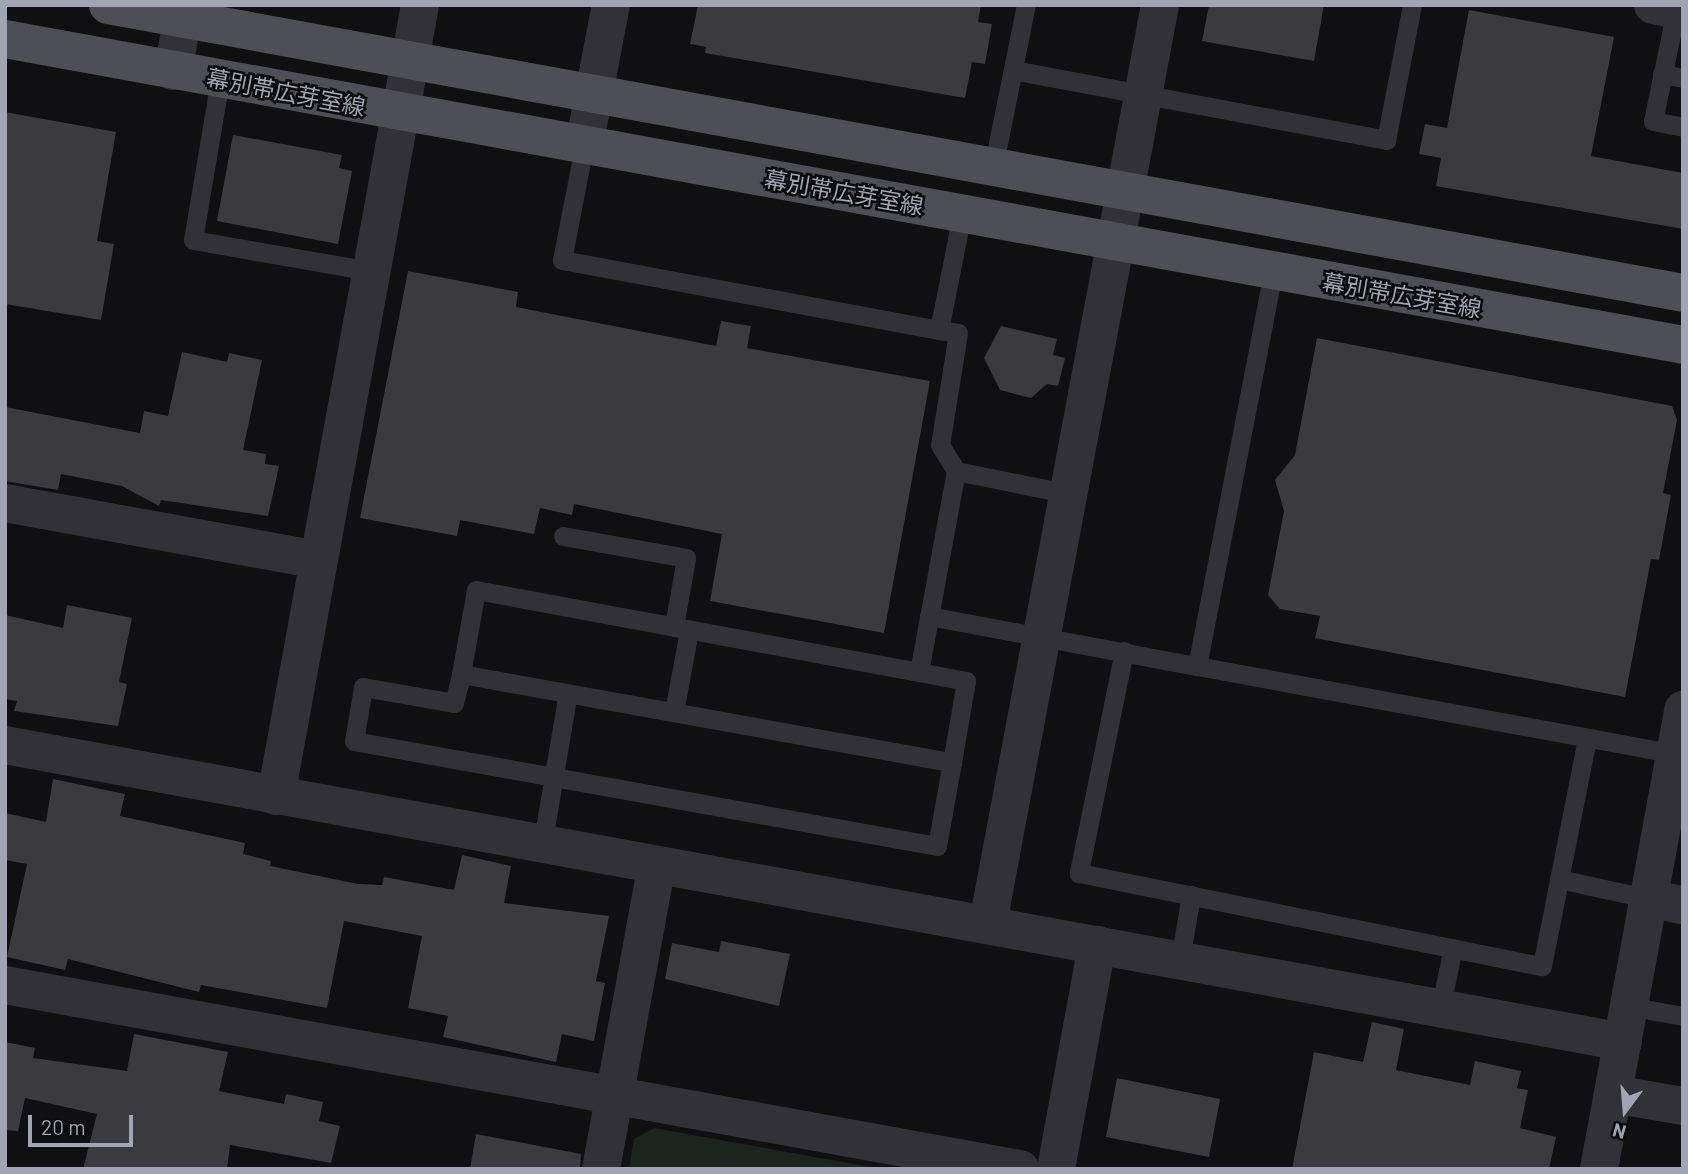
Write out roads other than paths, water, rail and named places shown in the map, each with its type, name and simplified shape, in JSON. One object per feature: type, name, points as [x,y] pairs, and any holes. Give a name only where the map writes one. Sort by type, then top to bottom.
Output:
[{"type":"main road","points":[[108,5],[184,12],[410,62],[1683,293]]},
{"type":"main road","name":"幕別帯広芽室線","points":[[5,39],[1683,345]]},
{"type":"street","points":[[276,796],[420,5]]},
{"type":"street","points":[[584,146],[611,5]]},
{"type":"street","points":[[988,923],[1119,243],[1160,5]]},
{"type":"street","points":[[173,71],[184,12]]},
{"type":"street","points":[[5,503],[318,560]]},
{"type":"street","points":[[1600,1169],[1646,898],[1683,710]]},
{"type":"street","points":[[5,746],[656,868],[988,923],[1440,1009],[1625,1024]]},
{"type":"street","points":[[601,1169],[656,868]]},
{"type":"street","points":[[1646,898],[1683,905]]},
{"type":"street","points":[[1056,1169],[1097,945]]},
{"type":"street","points":[[5,985],[1020,1169]]},
{"type":"street","points":[[1613,1094],[1683,1106]]},
{"type":"lane","points":[[993,168],[1026,5]]},
{"type":"lane","points":[[1013,70],[1386,140],[1412,5]]},
{"type":"lane","points":[[1671,9],[1653,121],[1683,127]]},
{"type":"lane","points":[[1662,74],[1683,78]]},
{"type":"lane","points":[[220,80],[193,240],[371,271]]},
{"type":"lane","points":[[584,146],[562,260],[958,333],[940,445],[956,471],[919,672]]},
{"type":"lane","points":[[940,330],[962,214]]},
{"type":"lane","points":[[1197,666],[1273,272]]},
{"type":"lane","points":[[956,471],[1070,495]]},
{"type":"lane","points":[[563,537],[686,558],[674,712]]},
{"type":"lane","points":[[476,590],[919,672],[966,681],[937,846],[354,741],[363,687],[454,703],[476,590]]},
{"type":"lane","points":[[929,616],[1675,754]]},
{"type":"lane","points":[[1124,652],[1079,873],[1542,966],[1587,738]]},
{"type":"lane","points":[[461,674],[952,762]]},
{"type":"lane","points":[[542,846],[568,693]]},
{"type":"lane","points":[[1559,879],[1646,898]]},
{"type":"lane","points":[[1180,960],[1191,895]]},
{"type":"lane","points":[[1440,1009],[1453,948]]},
{"type":"lane","points":[[1625,1024],[1683,1016]]}]
